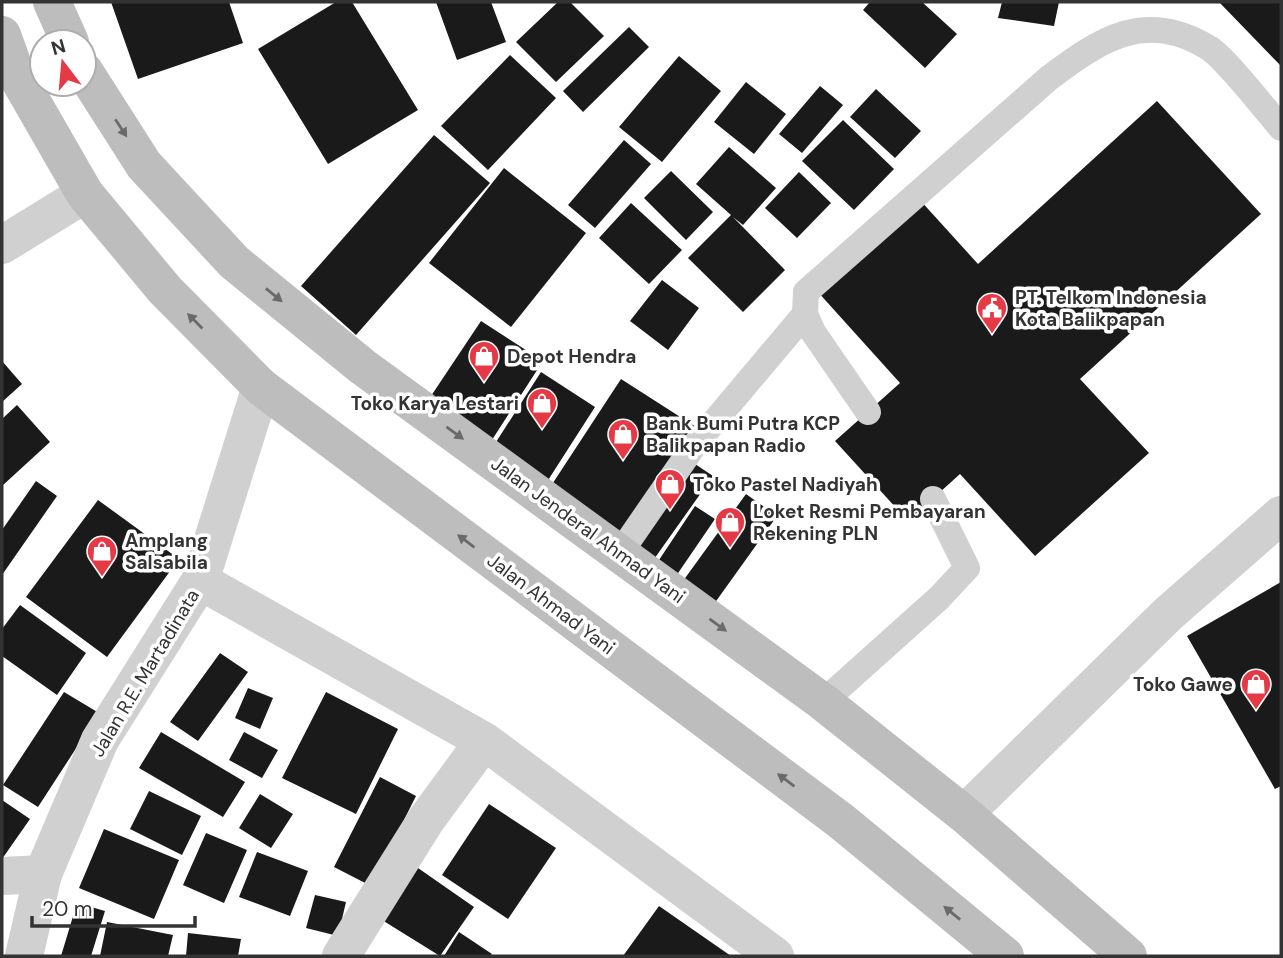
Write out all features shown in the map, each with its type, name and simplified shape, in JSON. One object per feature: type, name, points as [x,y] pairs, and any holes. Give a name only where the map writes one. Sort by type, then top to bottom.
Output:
[{"type":"main road","points":[[52,2],[64,28]]},
{"type":"main road","points":[[2,35],[16,74],[85,194],[165,290],[261,387]]},
{"type":"main road","name":"Jalan Jenderal Ahmad Yani","points":[[98,93],[144,165],[234,262],[363,367],[823,702],[964,814],[1128,956]]},
{"type":"main road","name":"Jalan Ahmad Yani","points":[[261,387],[841,821],[1004,956]]},
{"type":"street","points":[[2,245],[85,194]]},
{"type":"street","name":"Jalan R.E. Martadinata","points":[[23,956],[43,874],[100,740],[200,581],[261,387]]},
{"type":"street","points":[[964,814],[1168,614],[1281,515]]},
{"type":"street","points":[[200,581],[484,741],[775,956]]},
{"type":"street","points":[[341,956],[426,820],[484,741]]},
{"type":"street","points":[[2,876],[43,874]]},
{"type":"lane","points":[[868,412],[805,314],[806,292],[1049,78],[1108,37],[1131,30],[1167,30],[1210,49],[1281,128]]},
{"type":"lane","points":[[620,553],[693,447],[805,314]]},
{"type":"lane","points":[[823,702],[939,598],[967,568],[933,499]]},
{"type":"building","points":[[111,2],[229,2],[243,43],[138,79]]},
{"type":"building","points":[[336,2],[352,2],[418,110],[328,164],[258,49]]},
{"type":"building","points":[[436,2],[491,2],[506,42],[457,60]]},
{"type":"building","points":[[558,2],[570,2],[604,36],[556,82],[516,42]]},
{"type":"building","points":[[870,2],[922,2],[957,34],[925,68],[863,10]]},
{"type":"building","points":[[1002,2],[1059,2],[1054,26],[998,18]]},
{"type":"building","points":[[1219,2],[1281,2],[1281,66]]},
{"type":"building","points":[[629,27],[649,47],[583,112],[563,91]]},
{"type":"building","points":[[510,55],[556,98],[488,170],[441,126]]},
{"type":"building","points":[[679,56],[721,91],[662,162],[619,127]]},
{"type":"building","points":[[746,82],[786,114],[754,154],[714,122]]},
{"type":"building","points":[[820,86],[843,105],[802,153],[779,134]]},
{"type":"building","points":[[876,89],[921,131],[895,158],[850,117]]},
{"type":"building","name":"PT. Telkom Indonesia Kota Balikpapan","points":[[1157,101],[1261,214],[1080,379],[1149,453],[1035,556],[960,474],[908,521],[835,441],[900,383],[817,291],[919,199],[978,264]]},
{"type":"building","points":[[843,120],[894,169],[854,210],[802,161]]},
{"type":"building","points":[[434,135],[490,183],[356,335],[301,286]]},
{"type":"building","points":[[624,140],[651,164],[595,228],[568,205]]},
{"type":"building","points":[[729,147],[776,188],[743,225],[733,217],[785,270],[743,312],[688,258],[731,215],[696,184]]},
{"type":"building","points":[[504,168],[586,233],[511,327],[429,263]]},
{"type":"building","points":[[671,171],[713,212],[686,240],[644,198]]},
{"type":"building","points":[[799,172],[831,203],[797,238],[765,208]]},
{"type":"building","points":[[631,203],[682,250],[649,284],[599,238]]},
{"type":"building","points":[[662,280],[699,308],[668,350],[630,321]]},
{"type":"building","name":"Depot Hendra","points":[[481,321],[543,361],[488,446],[425,405]]},
{"type":"building","points":[[2,361],[22,384],[2,402]]},
{"type":"building","name":"Toko Karya Lestari","points":[[541,372],[595,407],[543,488],[489,453]]},
{"type":"building","name":"Bank Bumi Putra KCP Balikpapan Radio","points":[[621,379],[699,429],[625,543],[547,492]]},
{"type":"building","points":[[17,405],[50,442],[2,486],[2,419]]},
{"type":"building","name":"Toko Pastel Nadiyah","points":[[686,458],[713,476],[652,562],[629,545]]},
{"type":"building","points":[[36,481],[57,496],[2,575],[2,530]]},
{"type":"building","name":"Loket Resmi Pembayaran Rekening PLN","points":[[746,494],[777,516],[714,604],[683,581]]},
{"type":"building","name":"Amplang Salsabila","points":[[98,500],[179,559],[107,657],[26,597]]},
{"type":"building","points":[[695,506],[715,519],[674,579],[655,566]]},
{"type":"building","name":"Toko Gawe","points":[[1281,582],[1281,786],[1275,789],[1187,636]]},
{"type":"building","points":[[20,605],[86,653],[57,695],[2,656],[2,629]]},
{"type":"building","points":[[220,653],[248,672],[198,741],[170,722]]},
{"type":"building","points":[[248,688],[273,698],[260,729],[235,718]]},
{"type":"building","points":[[64,692],[99,713],[38,807],[3,785]]},
{"type":"building","points":[[326,692],[398,729],[356,814],[282,778]]},
{"type":"building","points":[[161,732],[245,782],[223,817],[139,768]]},
{"type":"building","points":[[244,732],[278,750],[262,778],[229,760]]},
{"type":"building","points":[[380,777],[416,796],[371,886],[334,867]]},
{"type":"building","points":[[149,791],[201,816],[182,855],[130,829]]},
{"type":"building","points":[[260,794],[293,814],[271,848],[239,828]]},
{"type":"building","points":[[2,800],[30,819],[2,859]]},
{"type":"building","points":[[489,804],[556,848],[508,919],[442,875]]},
{"type":"building","points":[[104,829],[179,860],[154,919],[79,888]]},
{"type":"building","points":[[206,833],[247,850],[224,903],[183,885]]},
{"type":"building","points":[[257,852],[308,871],[290,916],[239,897]]},
{"type":"building","points":[[418,868],[474,907],[440,956],[382,920]]},
{"type":"building","points":[[315,895],[346,902],[338,936],[306,928]]},
{"type":"building","points":[[77,903],[105,911],[91,956],[61,956]]},
{"type":"building","points":[[659,906],[731,956],[623,956]]},
{"type":"building","points":[[107,922],[173,935],[168,956],[100,956]]},
{"type":"building","points":[[459,932],[492,954],[444,956]]},
{"type":"building","points":[[188,933],[241,939],[238,956],[186,956]]},
{"type":"place","name":"PT. Telkom Indonesia Kota Balikpapan","points":[[992,335]]},
{"type":"place","name":"Depot Hendra","points":[[484,383]]},
{"type":"place","name":"Toko Karya Lestari","points":[[542,430]]},
{"type":"place","name":"Bank Bumi Putra KCP Balikpapan Radio","points":[[623,461]]},
{"type":"place","name":"Toko Pastel Nadiyah","points":[[670,511]]},
{"type":"place","name":"Loket Resmi Pembayaran Rekening PLN","points":[[730,549]]},
{"type":"place","name":"Amplang Salsabila","points":[[102,578]]},
{"type":"place","name":"Toko Gawe","points":[[1256,711]]}]
